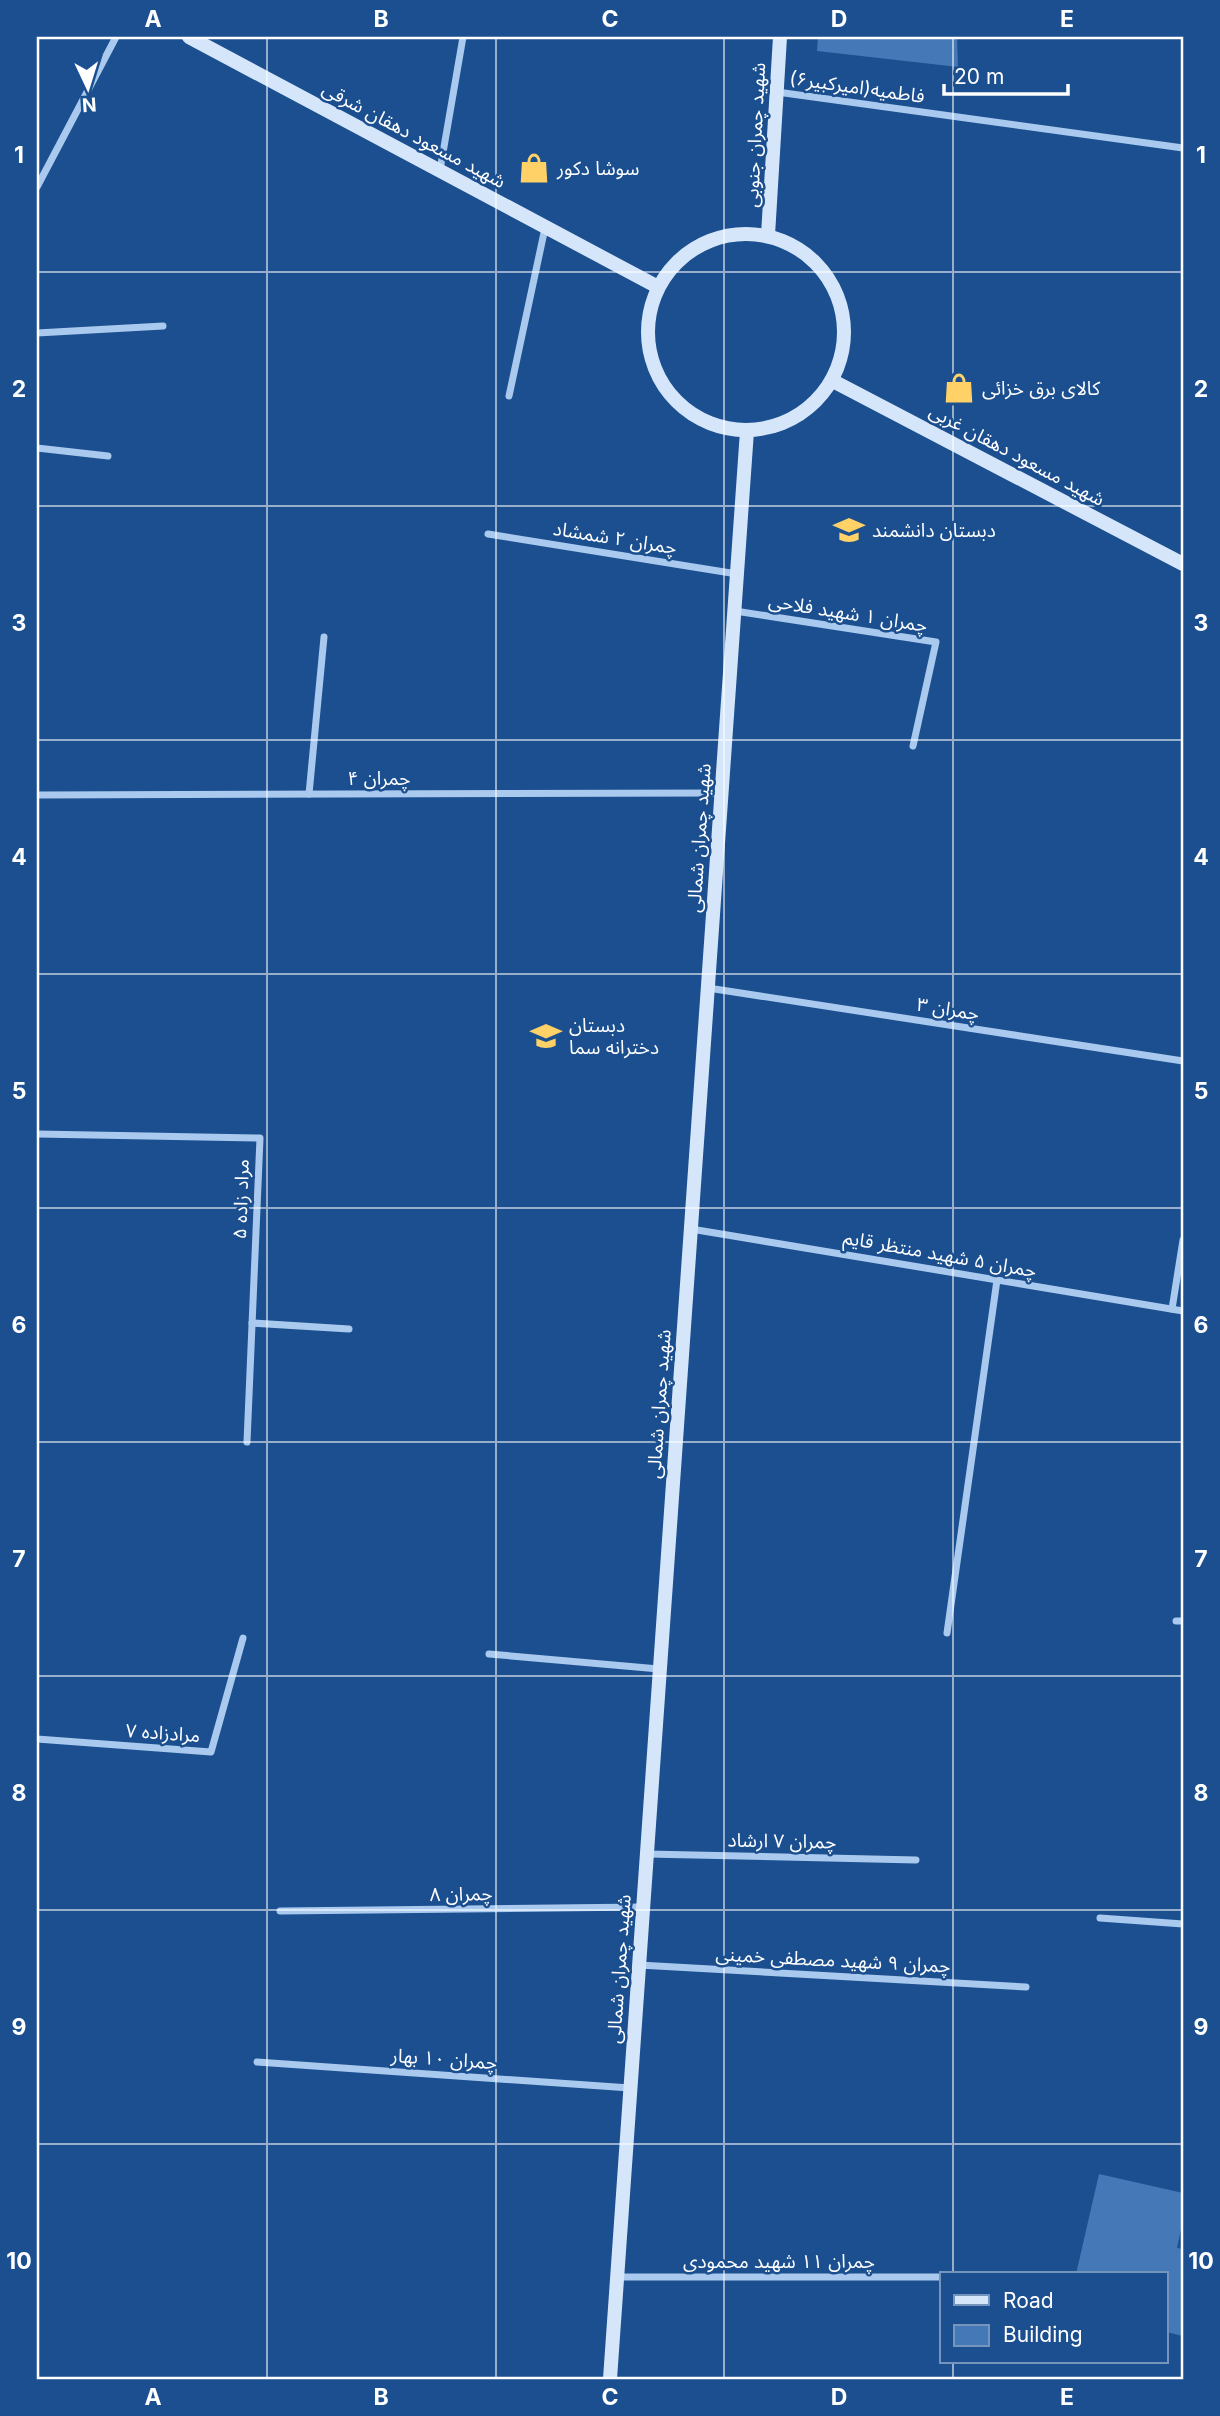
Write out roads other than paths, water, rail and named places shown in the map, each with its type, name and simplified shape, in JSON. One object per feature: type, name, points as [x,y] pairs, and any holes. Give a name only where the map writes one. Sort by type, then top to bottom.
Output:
[{"type":"main road","name":"شهید مسعود دهقان شرقی","points":[[189,37],[658,287]]},
{"type":"main road","name":"شهید چمران جنوبی","points":[[768,235],[780,37]]},
{"type":"main road","points":[[736,234],[768,235],[802,250],[828,276],[844,309],[845,346],[833,381],[797,417],[747,431],[713,425],[684,409],[662,384],[650,352],[648,319],[658,287],[677,261],[705,243],[736,234]]},
{"type":"main road","name":"شهید مسعود دهقان غربی","points":[[833,381],[1183,564]]},
{"type":"main road","name":"شهید چمران شمالی","points":[[610,2379],[747,431]]},
{"type":"street","points":[[37,187],[116,37]]},
{"type":"street","points":[[440,170],[463,37]]},
{"type":"street","name":"فاطمیه(امیرکبیر۶)","points":[[777,92],[1183,148]]},
{"type":"street","points":[[509,396],[545,227]]},
{"type":"street","points":[[37,333],[163,326]]},
{"type":"street","points":[[37,448],[108,456]]},
{"type":"street","name":"چمران ۲ شمشاد","points":[[488,534],[737,574]]},
{"type":"street","name":"چمران ۱ شهید فلاحی","points":[[734,611],[936,642],[913,746]]},
{"type":"street","points":[[309,794],[324,637]]},
{"type":"street","name":"چمران ۴","points":[[37,795],[721,793]]},
{"type":"street","name":"چمران ۳","points":[[707,988],[1183,1061]]},
{"type":"street","name":"مراد زاده ۵","points":[[37,1134],[260,1138],[247,1442]]},
{"type":"street","name":"چمران ۵ شهید منتظر قایم","points":[[691,1229],[1183,1311]]},
{"type":"street","points":[[1172,1309],[1183,1240]]},
{"type":"street","points":[[947,1633],[997,1280]]},
{"type":"street","points":[[252,1323],[349,1329]]},
{"type":"street","name":"مرادزاده ۷","points":[[37,1739],[211,1752],[243,1638]]},
{"type":"street","points":[[489,1654],[660,1669]]},
{"type":"street","name":"چمران ۷ ارشاد","points":[[646,1854],[916,1860]]},
{"type":"street","name":"چمران ۸","points":[[280,1911],[643,1907]]},
{"type":"street","points":[[1100,1918],[1183,1924]]},
{"type":"street","name":"چمران ۹ شهید مصطفی خمینی","points":[[639,1965],[1026,1987]]},
{"type":"street","name":"چمران ۱۰ بهار","points":[[257,2062],[630,2088]]},
{"type":"street","name":"چمران ۱۱ شهید محمودی","points":[[617,2277],[940,2277]]},
{"type":"place","name":"سوشا دکور","points":[[534,168]]},
{"type":"place","name":"کالای برق خزائی","points":[[959,388]]},
{"type":"place","name":"دبستان دانشمند","points":[[849,530]]},
{"type":"place","name":"دبستان دخترانه سما","points":[[546,1036]]}]
